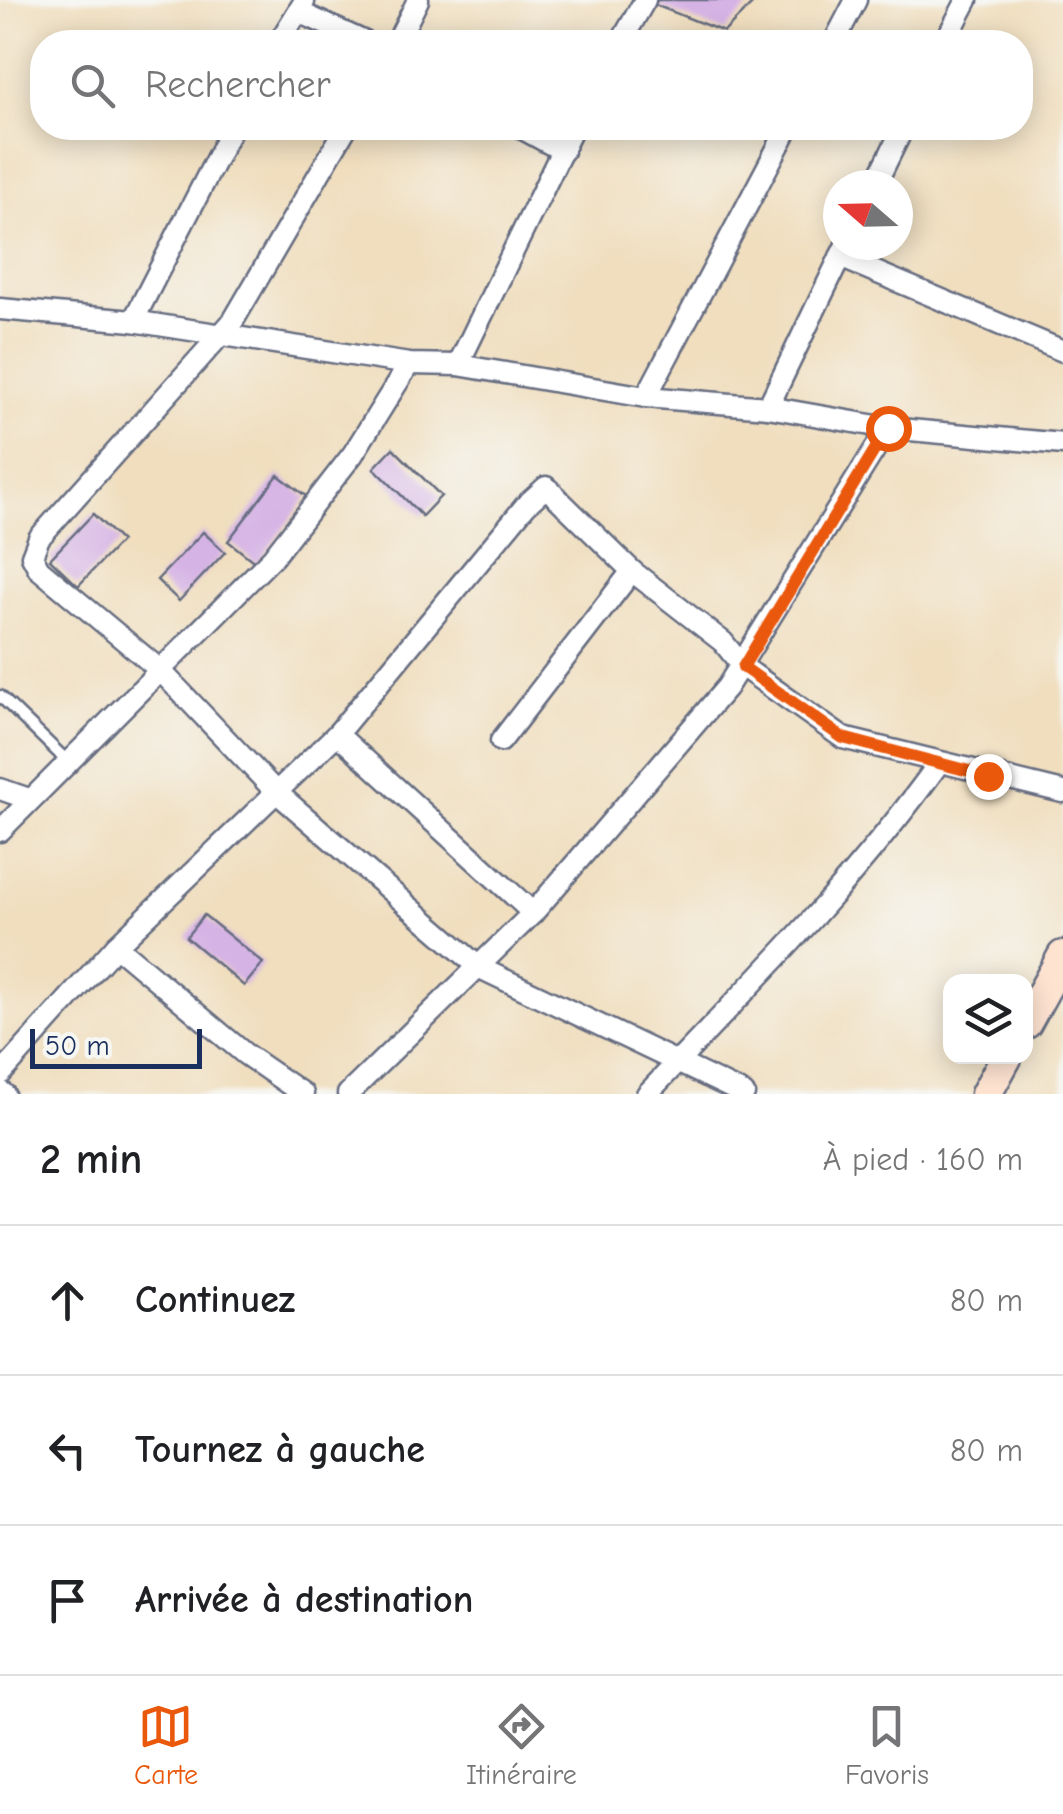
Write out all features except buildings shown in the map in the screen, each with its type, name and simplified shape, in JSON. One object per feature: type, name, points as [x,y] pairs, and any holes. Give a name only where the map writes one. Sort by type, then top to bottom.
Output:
[{"type":"street","points":[[402,30],[418,0]]},
{"type":"street","points":[[628,30],[645,0]]},
{"type":"street","points":[[840,30],[856,0]]},
{"type":"street","points":[[951,30],[967,0]]},
{"type":"street","points":[[287,30],[302,6],[344,30]]},
{"type":"street","points":[[132,321],[226,140]]},
{"type":"street","points":[[339,140],[221,338],[76,495],[39,538],[32,556],[39,568],[160,670],[275,791],[480,968],[744,1094]]},
{"type":"street","points":[[542,140],[563,151]]},
{"type":"street","points":[[458,365],[567,140]]},
{"type":"street","points":[[646,397],[782,140]]},
{"type":"street","points":[[882,170],[896,140]]},
{"type":"street","points":[[768,407],[839,260]]},
{"type":"street","points":[[863,260],[1063,351]]},
{"type":"street","points":[[0,309],[132,321],[221,338],[409,364],[458,365],[646,397],[768,407],[888,428],[1063,444]]},
{"type":"street","points":[[0,831],[273,558],[353,454],[409,364]]},
{"type":"street","points":[[348,1094],[534,913],[743,667],[888,428]]},
{"type":"street","points":[[0,1076],[116,946],[337,734],[541,488],[558,496],[632,571],[723,642],[743,667],[843,738],[1063,792]]},
{"type":"street","points":[[501,741],[632,571]]},
{"type":"street","points":[[337,734],[534,913]]},
{"type":"street","points":[[647,1094],[891,827],[939,763]]},
{"type":"street","points":[[0,789],[29,799]]},
{"type":"street","points":[[116,946],[245,1054],[303,1094]]},
{"type":"street","points":[[1033,1010],[1063,956]]},
{"type":"street","points":[[986,1094],[1003,1064]]},
{"type":"lane","points":[[0,696],[67,761]]},
{"type":"route","points":[[888,428],[743,667],[781,691],[812,720],[843,738],[988,776]]}]
